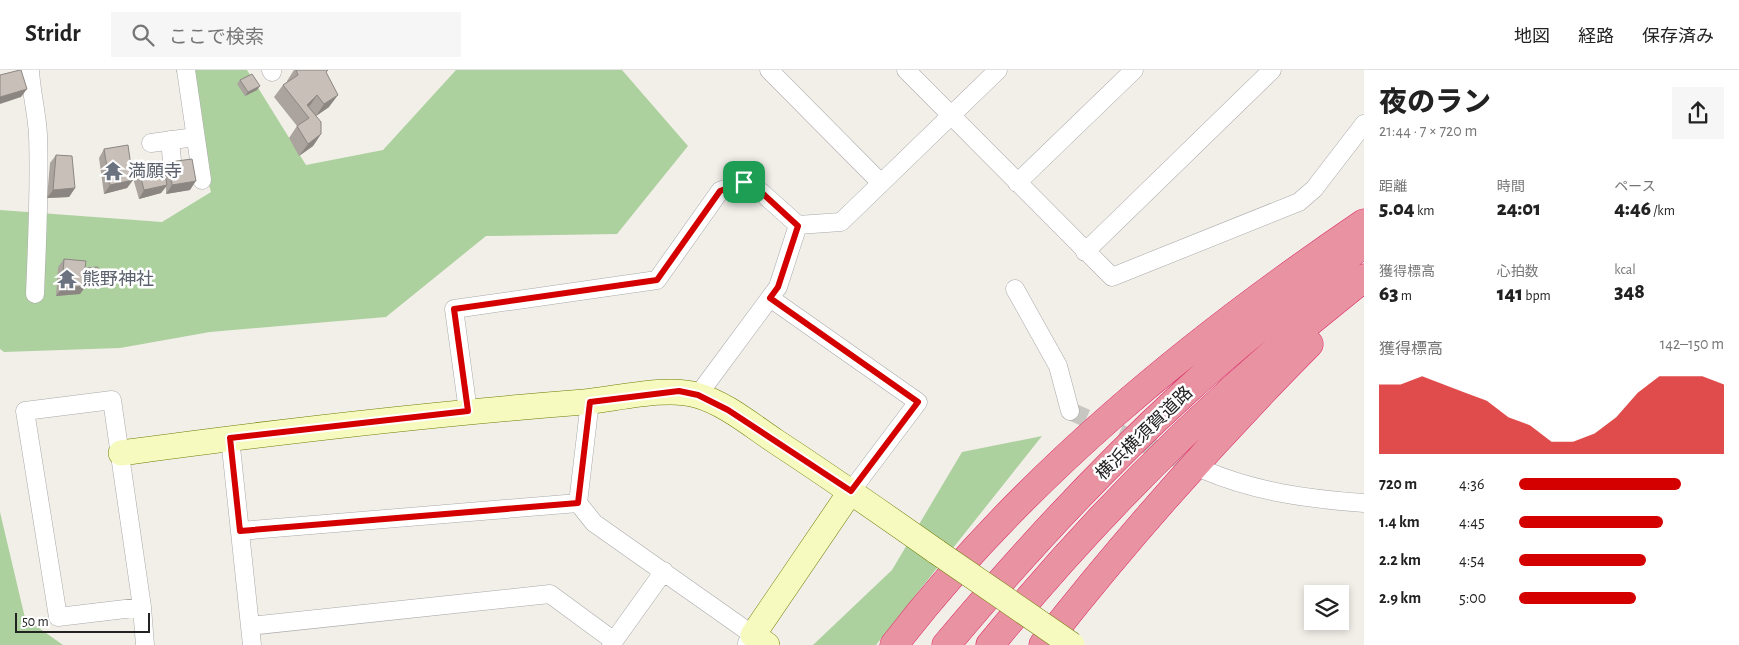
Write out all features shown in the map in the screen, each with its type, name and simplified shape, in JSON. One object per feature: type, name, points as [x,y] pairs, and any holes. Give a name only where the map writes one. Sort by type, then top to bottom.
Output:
[{"type":"highway","points":[[894,645],[979,546],[1053,468],[1119,408],[1219,327],[1364,223]]},
{"type":"highway","name":"横浜横須賀道路","points":[[946,645],[1013,566],[1067,508],[1183,394],[1256,330],[1364,243]]},
{"type":"highway","name":"横浜横須賀道路","points":[[990,645],[1065,557],[1176,442],[1249,374],[1364,278]]},
{"type":"highway","points":[[1043,645],[1123,545],[1201,455],[1310,343],[1364,294]]},
{"type":"street","points":[[30,70],[31,93],[38,133],[39,189],[35,294]]},
{"type":"street","points":[[186,70],[202,180]]},
{"type":"street","points":[[769,70],[881,184]]},
{"type":"street","points":[[906,70],[1112,277],[1299,202],[1314,189],[1364,124]]},
{"type":"street","points":[[468,411],[454,309],[657,280],[720,191],[744,182],[761,192],[798,226],[841,222],[998,70]]},
{"type":"street","points":[[1017,183],[1134,70]]},
{"type":"street","points":[[1086,252],[1272,70]]},
{"type":"street","points":[[151,143],[196,137]]},
{"type":"street","points":[[170,140],[172,161]]},
{"type":"street","points":[[698,395],[778,287],[798,226]]},
{"type":"street","points":[[1015,290],[1058,366],[1070,411]]},
{"type":"street","points":[[590,402],[578,503],[594,523],[664,571],[755,642],[851,491],[918,402],[770,298]]},
{"type":"street","points":[[121,453],[230,438],[468,411],[590,402],[679,391],[698,395],[728,410],[851,491],[1072,645]]},
{"type":"street","points":[[142,607],[58,617],[25,411],[112,400],[142,607],[145,645]]},
{"type":"street","points":[[230,438],[252,645]]},
{"type":"street","points":[[1204,470],[1229,481],[1303,499],[1364,503]]},
{"type":"street","points":[[240,531],[578,503]]},
{"type":"street","points":[[250,626],[550,594],[613,643],[664,571]]},
{"type":"green space","points":[[176,70],[247,70],[306,165],[383,150],[456,70],[622,70],[688,146],[617,234],[486,236],[386,317],[210,332],[120,348],[4,352],[0,349],[0,210],[162,222],[211,192]]},
{"type":"green space","points":[[1042,436],[876,645],[813,645],[892,570],[962,452]]},
{"type":"green space","points":[[0,512],[25,618],[63,645],[0,645]]},
{"type":"building","points":[[21,70],[27,89],[0,97],[0,75]]},
{"type":"building","points":[[296,70],[328,70],[326,72],[338,95],[324,104],[317,95],[307,105],[321,122],[321,134],[308,144],[297,126],[309,118],[283,85],[298,75]]},
{"type":"building","points":[[252,74],[260,86],[248,92],[240,80]]},
{"type":"building","points":[[128,145],[133,180],[110,185],[104,149]]},
{"type":"building","points":[[56,155],[72,156],[75,188],[53,190]]},
{"type":"building","points":[[192,159],[196,181],[172,185],[169,162]]},
{"type":"building","points":[[163,165],[167,185],[144,190],[139,170]]},
{"type":"building","points":[[64,259],[86,261],[85,268],[98,267],[97,279],[85,279],[86,286],[62,288]]},
{"type":"tunnel","points":[[1070,411],[1201,469]]},
{"type":"place","name":"満願寺","points":[[113,171]]},
{"type":"place","name":"熊野神社","points":[[67,279]]},
{"type":"route","points":[[744,182],[761,192],[798,226],[778,287],[770,298],[918,402],[851,491],[728,410],[698,395],[679,391],[590,402],[578,503],[240,531],[230,438],[468,411],[454,309],[657,280],[720,191],[744,182]]}]
